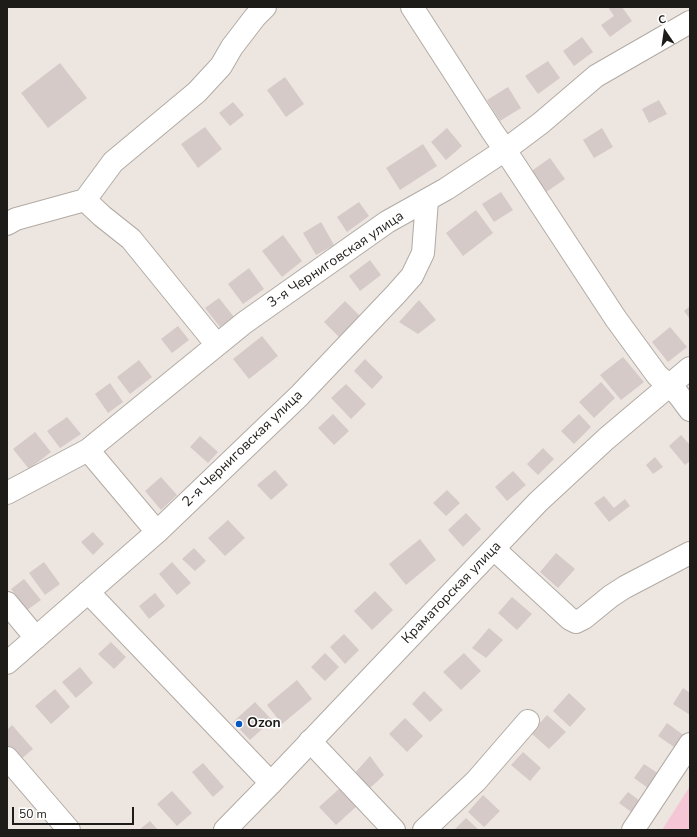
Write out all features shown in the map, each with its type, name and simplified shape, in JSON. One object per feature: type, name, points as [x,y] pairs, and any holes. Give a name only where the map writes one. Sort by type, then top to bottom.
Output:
[{"type":"street","points":[[7,224],[16,219],[85,200],[113,162],[197,92],[221,66],[232,47],[255,17],[265,7]]},
{"type":"street","points":[[412,7],[616,319],[657,375],[678,394],[690,410]]},
{"type":"street","name":"3-я Черниговская улица","points":[[7,493],[88,450],[244,323],[387,222],[427,200],[505,150],[541,123],[596,76],[690,22]]},
{"type":"street","points":[[85,200],[102,216],[131,239],[217,345]]},
{"type":"street","name":"2-я Черниговская улица","points":[[7,663],[157,532],[299,396],[396,294],[412,276],[423,253],[427,200]]},
{"type":"street","name":"Краматорская улица","points":[[225,830],[538,502],[606,439],[690,368]]},
{"type":"street","points":[[88,450],[157,532]]},
{"type":"street","points":[[494,549],[570,619],[576,622],[584,618],[624,587],[690,553]]},
{"type":"street","points":[[88,592],[271,783]]},
{"type":"street","points":[[7,603],[36,638]]},
{"type":"street","points":[[424,830],[476,781],[528,721]]},
{"type":"street","points":[[310,741],[394,830]]},
{"type":"street","points":[[633,830],[690,744]]},
{"type":"street","points":[[7,758],[70,830]]},
{"type":"shaded area","points":[[690,786],[690,830],[662,830]]},
{"type":"building","points":[[608,7],[622,7],[632,21],[610,37],[601,25],[614,16]]},
{"type":"building","points":[[582,37],[593,52],[574,66],[563,51]]},
{"type":"building","points":[[548,61],[560,78],[538,94],[525,76]]},
{"type":"building","points":[[60,63],[87,98],[48,128],[21,93]]},
{"type":"building","points":[[285,77],[304,104],[286,117],[267,90]]},
{"type":"building","points":[[508,87],[521,108],[500,121],[487,100]]},
{"type":"building","points":[[659,100],[667,114],[649,123],[642,109]]},
{"type":"building","points":[[233,102],[244,115],[230,126],[219,113]]},
{"type":"building","points":[[205,127],[222,149],[198,168],[181,144]]},
{"type":"building","points":[[447,128],[462,146],[446,160],[431,142]]},
{"type":"building","points":[[602,128],[613,147],[594,158],[583,140]]},
{"type":"building","points":[[423,144],[437,166],[400,190],[386,168]]},
{"type":"building","points":[[550,158],[565,179],[545,193],[530,172]]},
{"type":"building","points":[[501,192],[513,210],[494,222],[482,204]]},
{"type":"building","points":[[359,202],[369,216],[347,232],[337,217]]},
{"type":"building","points":[[476,210],[493,233],[463,256],[446,233]]},
{"type":"building","points":[[321,222],[334,245],[316,255],[303,233]]},
{"type":"building","points":[[283,235],[302,261],[282,277],[262,251]]},
{"type":"building","points":[[370,260],[381,275],[360,291],[349,276]]},
{"type":"building","points":[[249,268],[264,289],[243,304],[228,284]]},
{"type":"building","points":[[219,298],[234,317],[220,327],[205,308]]},
{"type":"building","points":[[419,300],[436,320],[418,334],[399,322]]},
{"type":"building","points":[[345,301],[362,318],[341,339],[324,322]]},
{"type":"building","points":[[690,306],[690,319],[684,311]]},
{"type":"building","points":[[178,326],[189,340],[172,353],[161,339]]},
{"type":"building","points":[[670,327],[687,347],[668,362],[652,342]]},
{"type":"building","points":[[262,336],[278,356],[249,379],[233,359]]},
{"type":"building","points":[[623,357],[644,382],[621,400],[600,375]]},
{"type":"building","points":[[365,359],[383,377],[372,389],[354,371]]},
{"type":"building","points":[[139,360],[152,377],[130,394],[117,377]]},
{"type":"building","points":[[601,382],[615,398],[594,418],[579,402]]},
{"type":"building","points":[[110,383],[123,402],[108,413],[95,394]]},
{"type":"building","points":[[346,384],[366,404],[351,419],[331,398]]},
{"type":"building","points":[[333,414],[349,431],[334,445],[318,428]]},
{"type":"building","points":[[579,414],[591,427],[574,444],[561,431]]},
{"type":"building","points":[[67,417],[81,434],[60,448],[47,431]]},
{"type":"building","points":[[35,432],[51,452],[29,469],[13,449]]},
{"type":"building","points":[[681,435],[690,445],[690,461],[685,465],[669,446]]},
{"type":"building","points":[[200,436],[218,452],[208,463],[190,447]]},
{"type":"building","points":[[543,448],[554,459],[538,475],[527,464]]},
{"type":"building","points":[[655,457],[663,467],[653,474],[646,465]]},
{"type":"building","points":[[275,470],[288,485],[271,500],[257,485]]},
{"type":"building","points":[[513,471],[526,485],[507,501],[495,487]]},
{"type":"building","points":[[161,477],[177,495],[161,510],[145,491]]},
{"type":"building","points":[[447,490],[460,503],[446,516],[433,503]]},
{"type":"building","points":[[604,496],[614,508],[625,499],[630,506],[609,522],[594,503]]},
{"type":"building","points":[[466,513],[481,529],[463,547],[448,530]]},
{"type":"building","points":[[228,520],[245,538],[225,556],[208,538]]},
{"type":"building","points":[[93,532],[104,544],[93,555],[81,542]]},
{"type":"building","points":[[420,539],[436,560],[406,585],[389,564]]},
{"type":"building","points":[[194,548],[206,561],[195,571],[182,559]]},
{"type":"building","points":[[556,553],[575,569],[558,588],[540,572]]},
{"type":"building","points":[[44,562],[60,584],[45,595],[29,573]]},
{"type":"building","points":[[172,562],[191,583],[177,595],[159,574]]},
{"type":"building","points":[[24,579],[41,600],[27,610],[11,589]]},
{"type":"building","points":[[375,591],[393,610],[372,630],[354,611]]},
{"type":"building","points":[[155,593],[165,606],[149,619],[139,606]]},
{"type":"building","points":[[512,597],[532,614],[517,630],[498,613]]},
{"type":"building","points":[[489,628],[503,640],[486,658],[472,648]]},
{"type":"building","points":[[344,634],[359,650],[345,664],[330,647]]},
{"type":"building","points":[[111,642],[126,657],[114,669],[98,654]]},
{"type":"building","points":[[325,653],[339,667],[325,681],[311,667]]},
{"type":"building","points":[[464,653],[481,671],[461,690],[443,672]]},
{"type":"building","points":[[80,667],[93,683],[76,698],[62,682]]},
{"type":"building","points":[[297,680],[312,699],[282,724],[267,705]]},
{"type":"building","points":[[683,688],[690,693],[690,715],[673,704]]},
{"type":"building","points":[[55,689],[70,707],[51,724],[35,706]]},
{"type":"building","points":[[424,691],[443,710],[430,722],[412,704]]},
{"type":"building","points":[[569,693],[586,709],[570,727],[553,711]]},
{"type":"building","points":[[255,702],[272,720],[250,740],[233,722]]},
{"type":"building","points":[[547,715],[566,732],[549,749],[531,733]]},
{"type":"building","points":[[405,718],[423,736],[407,752],[389,734]]},
{"type":"building","points":[[667,723],[686,737],[677,749],[658,736]]},
{"type":"building","points":[[12,725],[33,749],[20,760],[7,746],[7,730]]},
{"type":"building","points":[[523,752],[541,768],[530,781],[511,765]]},
{"type":"building","points":[[370,756],[384,775],[368,790],[353,775]]},
{"type":"building","points":[[203,763],[224,787],[213,797],[192,772]]},
{"type":"building","points":[[644,764],[662,776],[652,791],[634,778]]},
{"type":"building","points":[[340,788],[357,806],[336,825],[319,807]]},
{"type":"building","points":[[172,791],[192,813],[177,826],[157,804]]},
{"type":"building","points":[[628,792],[643,803],[634,814],[619,803]]},
{"type":"building","points":[[483,795],[500,811],[484,827],[468,812]]},
{"type":"building","points":[[466,818],[479,830],[454,830]]},
{"type":"building","points":[[150,821],[158,830],[139,830]]},
{"type":"place","name":"Ozon","points":[[239,724]]}]
